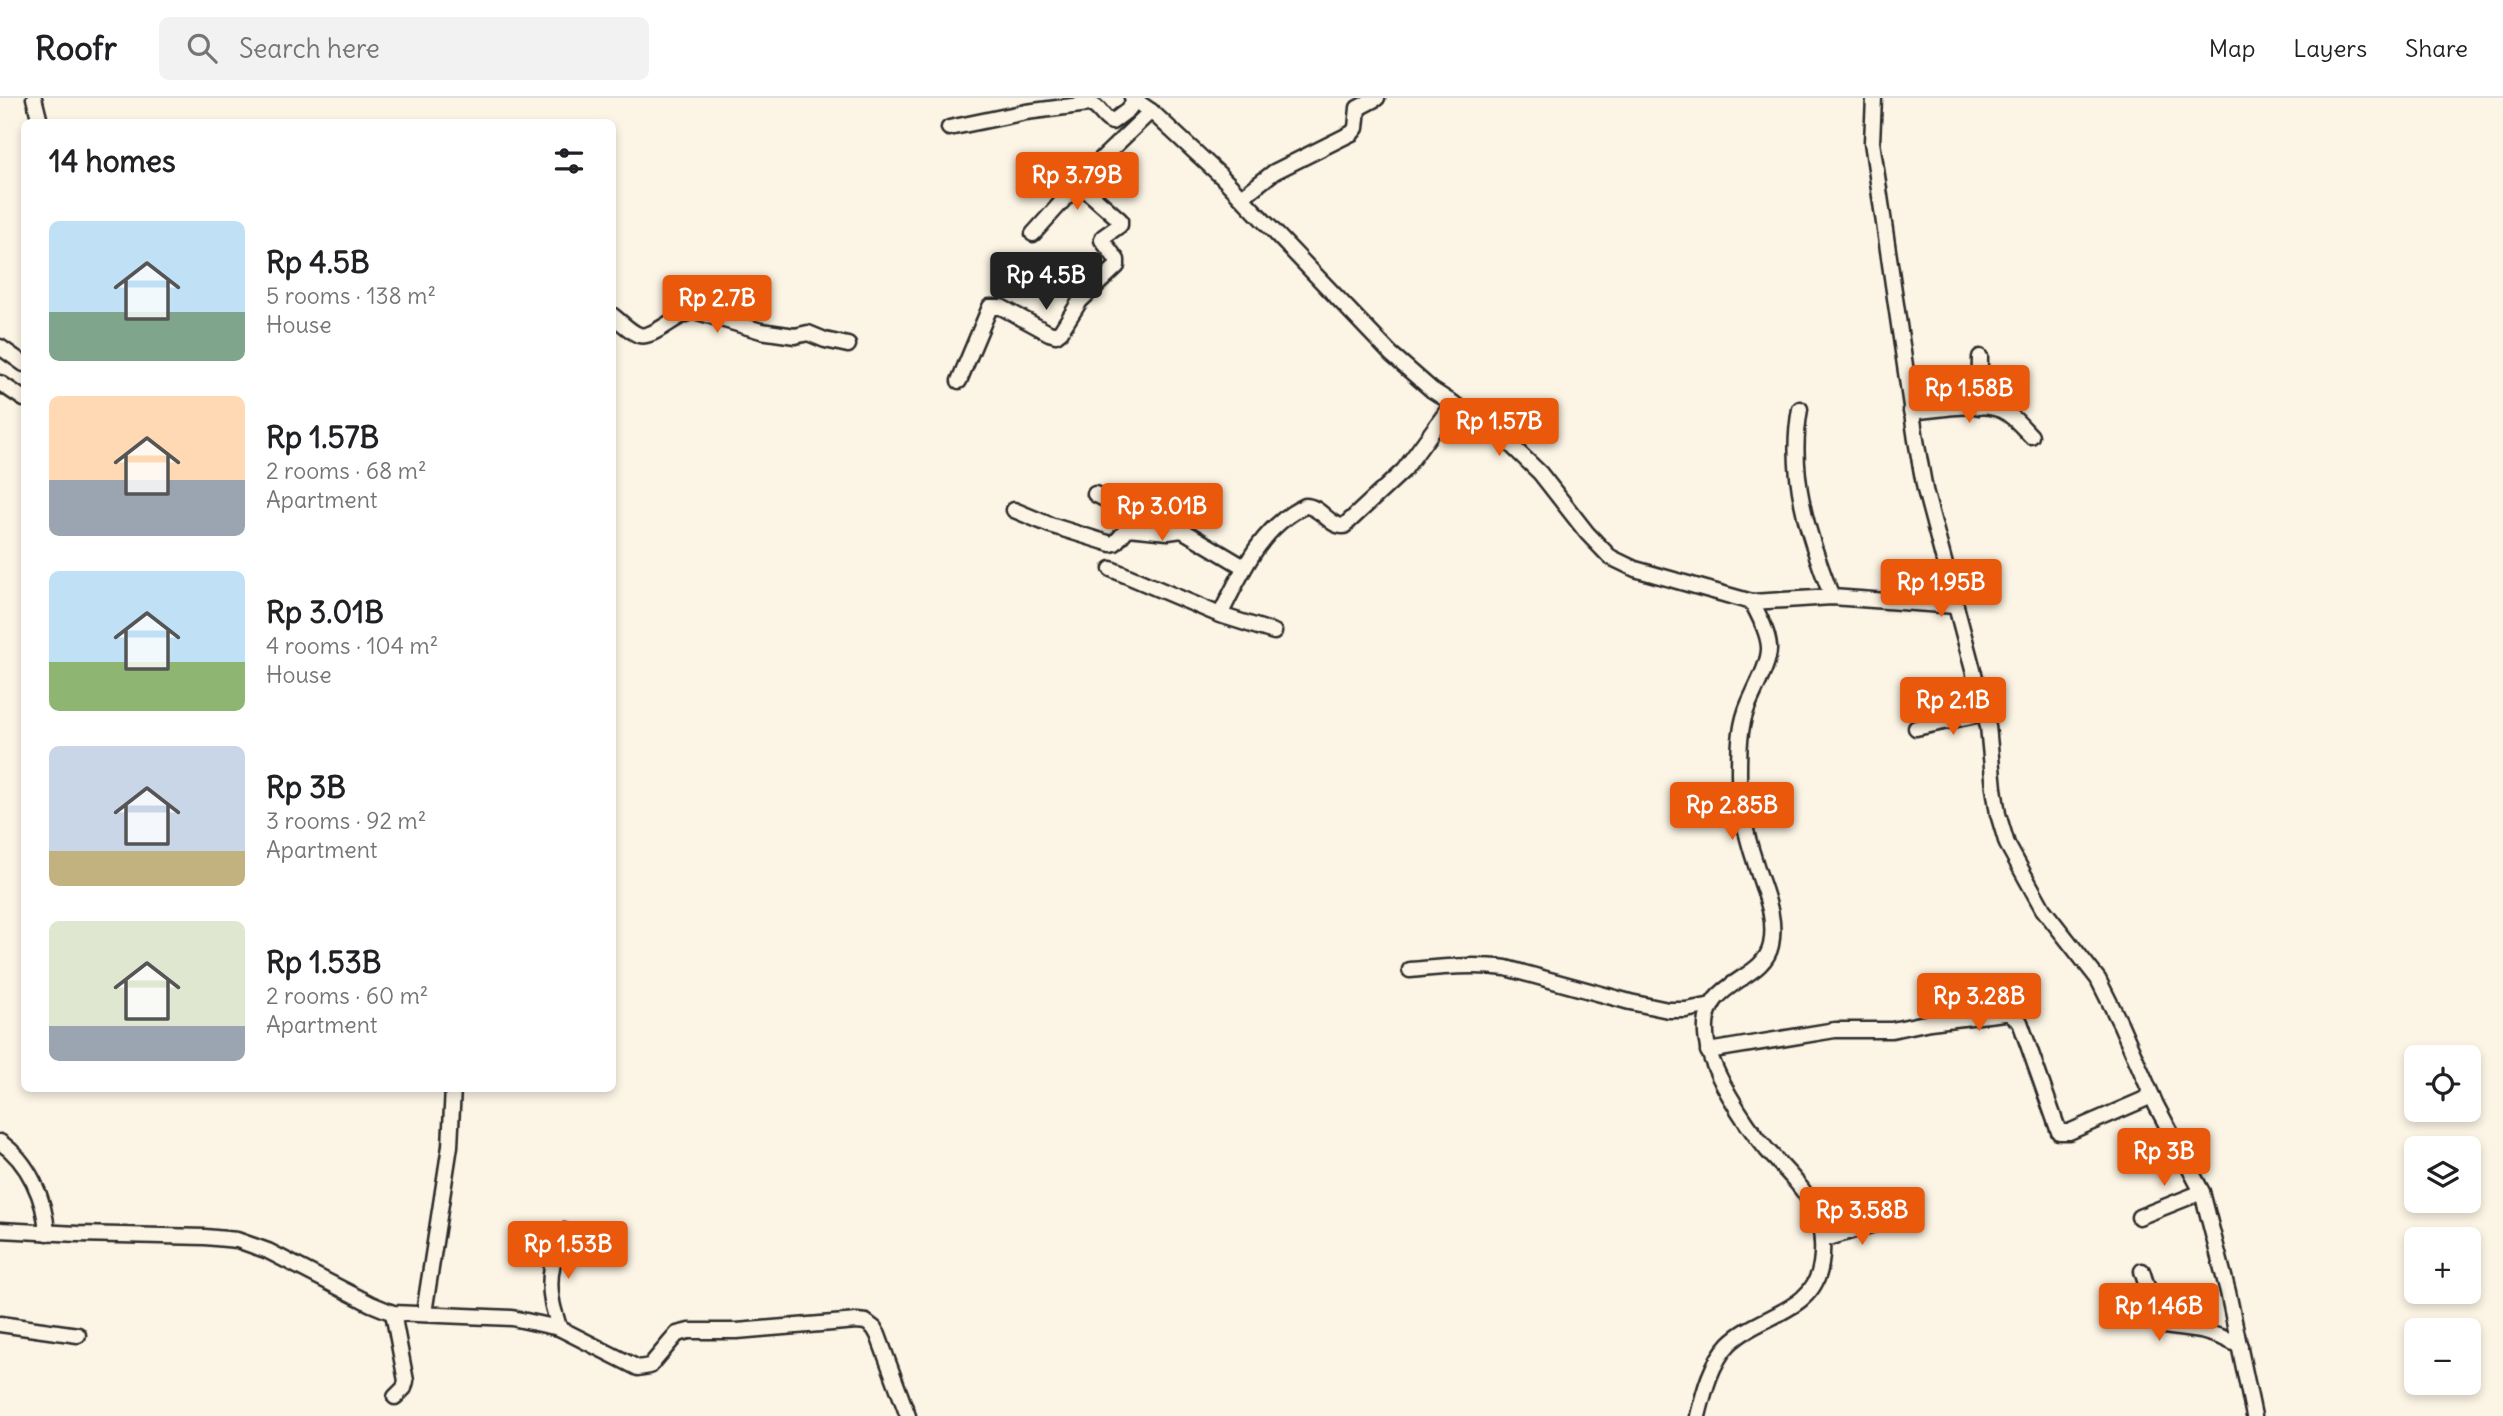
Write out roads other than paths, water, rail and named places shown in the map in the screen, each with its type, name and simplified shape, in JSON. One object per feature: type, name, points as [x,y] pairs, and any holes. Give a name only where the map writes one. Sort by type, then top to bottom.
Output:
[{"type":"street","points":[[34,98],[39,119]]},
{"type":"street","points":[[1242,197],[1273,172],[1352,133],[1356,128],[1358,108],[1377,98]]},
{"type":"street","points":[[1874,98],[1872,142],[1910,412],[1925,490],[1985,713],[1998,814],[2007,844],[2043,909],[2098,979],[2152,1096],[2202,1192],[2219,1254],[2254,1416]]},
{"type":"street","points":[[949,128],[1026,112],[1088,104],[1095,106],[1107,121],[1112,122],[1128,110],[1134,99],[1151,111],[1242,197],[1391,354],[1432,390],[1504,439],[1540,473],[1587,533],[1610,557],[1635,569],[1752,602],[1832,597],[1956,606]]},
{"type":"street","points":[[1033,234],[1094,166],[1151,111]]},
{"type":"street","points":[[959,381],[990,307],[1001,307],[1056,335],[1080,301],[1117,266],[1117,260],[1102,240],[1120,225],[1120,220],[1079,184]]},
{"type":"street","points":[[616,318],[642,336],[649,335],[684,313],[694,311],[761,331],[795,337],[808,333],[848,345]]},
{"type":"street","points":[[0,347],[21,362]]},
{"type":"street","points":[[1979,407],[1980,356]]},
{"type":"street","points":[[0,383],[21,397]]},
{"type":"street","points":[[1220,615],[1244,567],[1269,531],[1303,506],[1315,508],[1337,526],[1344,526],[1405,470],[1453,403]]},
{"type":"street","points":[[1910,412],[1979,407],[1995,409],[2010,415],[2031,436]]},
{"type":"street","points":[[1800,409],[1795,452],[1798,482],[1815,554],[1832,597]]},
{"type":"street","points":[[1095,494],[1146,521],[1182,530],[1244,567]]},
{"type":"street","points":[[1014,510],[1059,528],[1111,544],[1128,528],[1168,532],[1182,530]]},
{"type":"street","points":[[1111,569],[1220,615],[1274,632]]},
{"type":"street","points":[[1698,1416],[1710,1377],[1724,1350],[1744,1333],[1790,1308],[1812,1290],[1821,1265],[1822,1240],[1813,1204],[1805,1190],[1745,1121],[1708,1051],[1706,1024],[1712,1005],[1721,992],[1759,965],[1769,951],[1772,937],[1769,903],[1751,850],[1741,803],[1739,775],[1742,722],[1769,651],[1767,635],[1752,602]]},
{"type":"street","points":[[1916,728],[1985,713]]},
{"type":"street","points":[[1410,970],[1465,965],[1493,966],[1668,1010],[1712,1005]]},
{"type":"street","points":[[1708,1051],[1835,1030],[1900,1029],[1930,1022],[2009,1013],[2020,1022],[2059,1132],[2069,1132],[2152,1096]]},
{"type":"street","points":[[424,1313],[450,1146],[453,1092]]},
{"type":"street","points":[[0,1142],[16,1156],[39,1192],[45,1210],[47,1233]]},
{"type":"street","points":[[2139,1217],[2202,1192]]},
{"type":"street","points":[[1822,1240],[1891,1219]]},
{"type":"street","points":[[0,1230],[237,1240],[268,1251],[393,1313],[512,1318],[559,1328],[638,1368],[650,1366],[677,1334],[688,1331],[737,1331],[847,1321],[866,1322],[878,1335],[908,1416]]},
{"type":"street","points":[[559,1328],[551,1300],[551,1272],[554,1253],[564,1231]]},
{"type":"street","points":[[2142,1271],[2156,1315],[2164,1326],[2201,1331],[2240,1346]]},
{"type":"street","points":[[393,1313],[406,1381],[404,1388],[394,1397]]},
{"type":"street","points":[[0,1324],[78,1335]]}]
